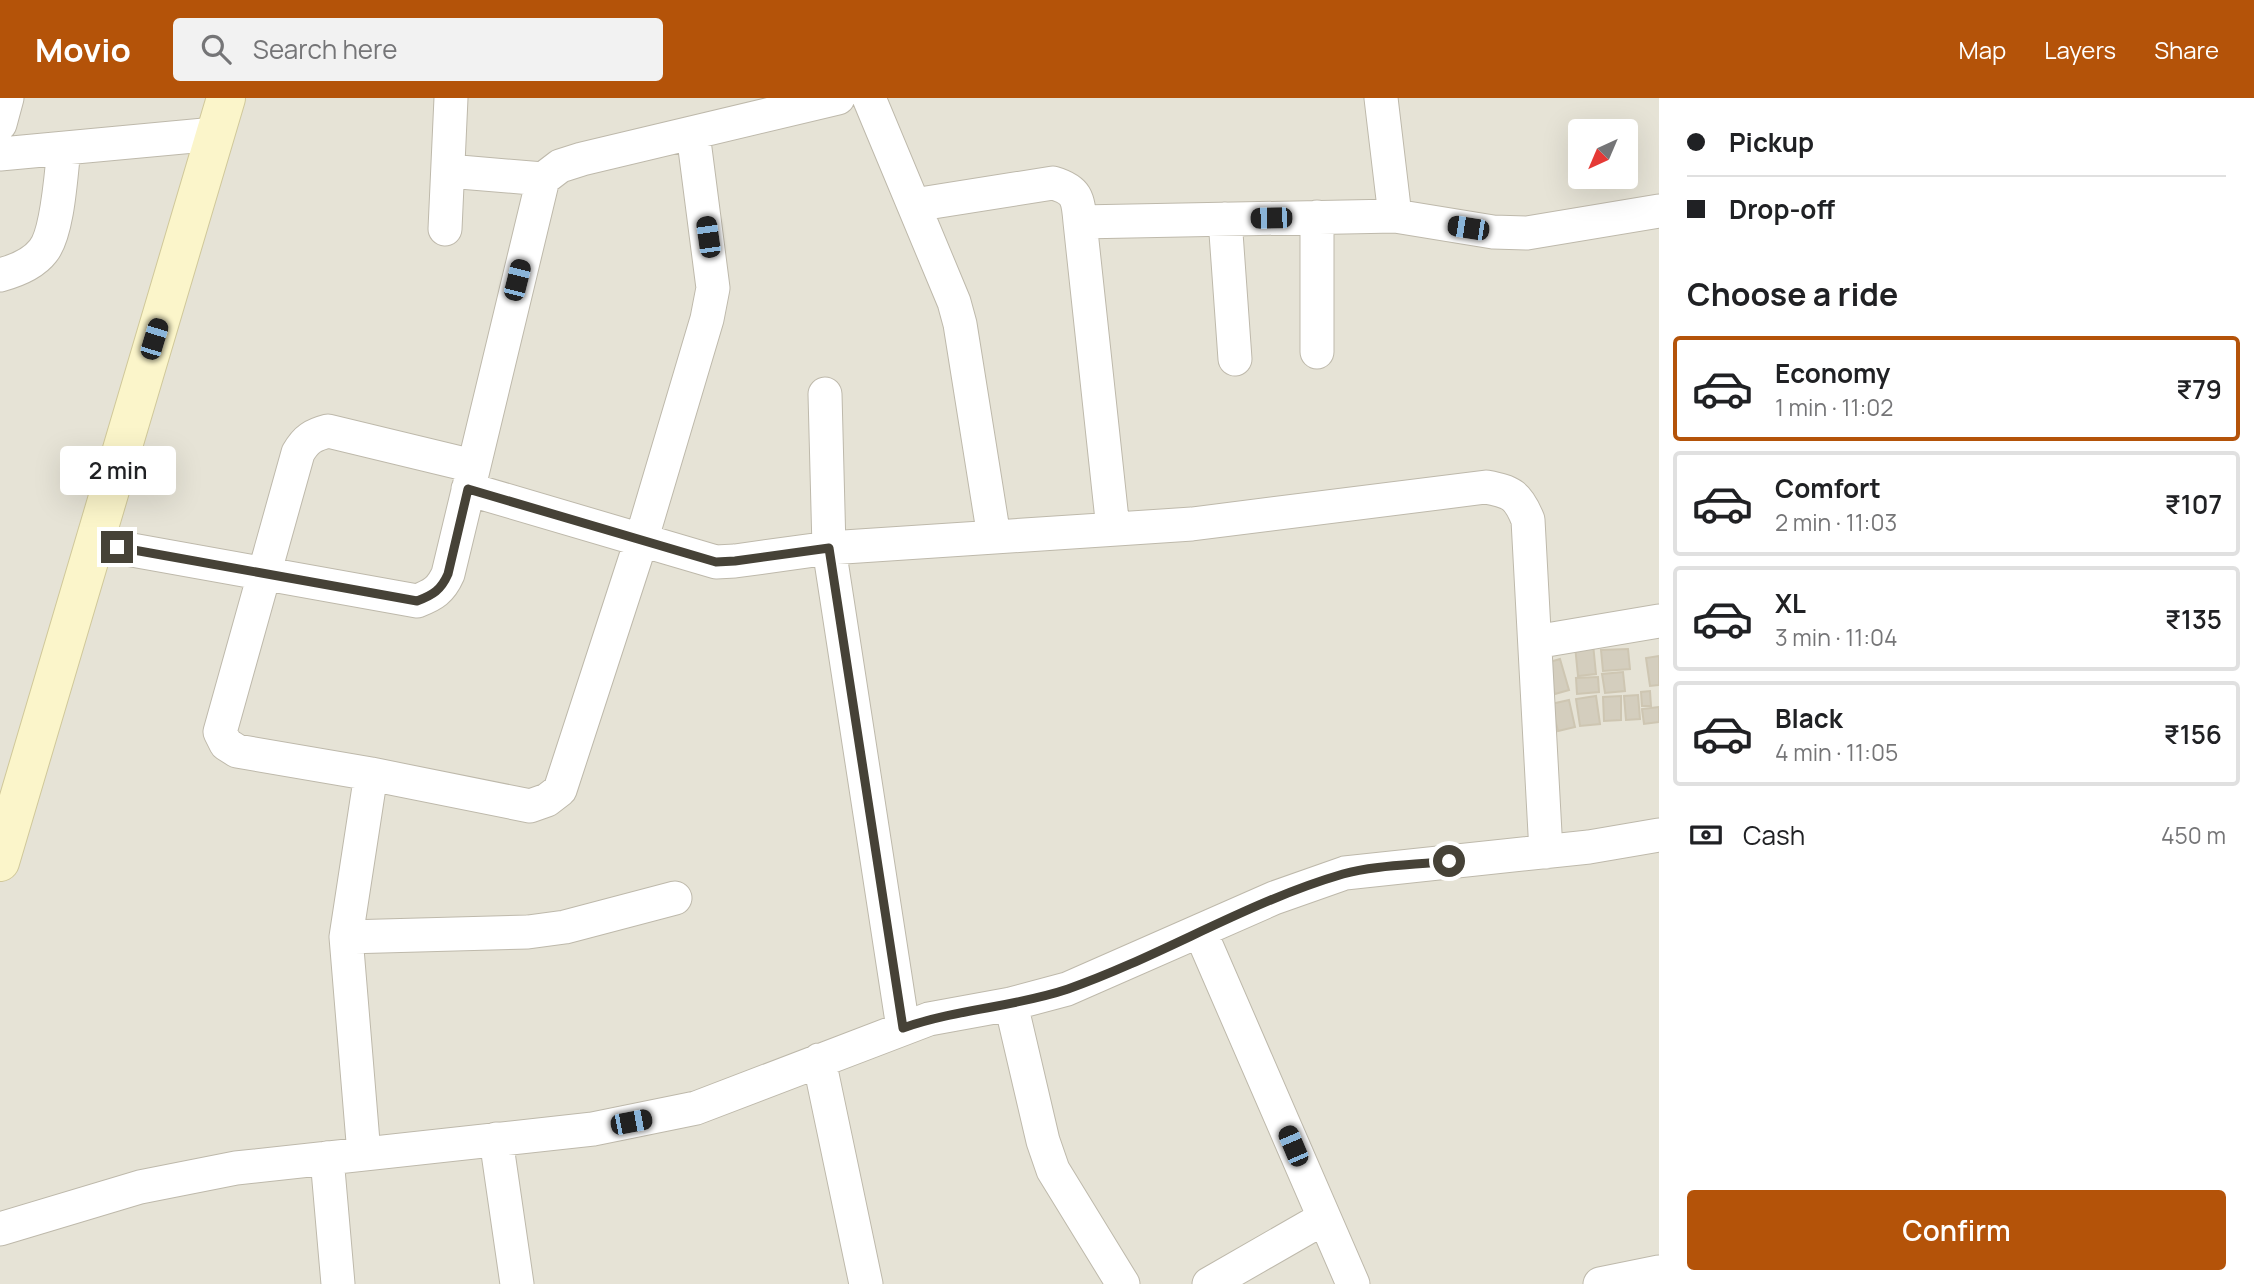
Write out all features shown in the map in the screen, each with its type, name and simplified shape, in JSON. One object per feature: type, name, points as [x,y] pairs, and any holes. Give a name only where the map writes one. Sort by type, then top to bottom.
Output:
[{"type":"main road","points":[[0,862],[226,98]]},
{"type":"street","points":[[0,124],[7,98]]},
{"type":"street","points":[[445,229],[451,98]]},
{"type":"street","points":[[93,543],[417,601],[432,596],[442,587],[448,574],[543,179],[559,166],[582,159],[838,98]]},
{"type":"street","points":[[869,98],[946,281],[960,324],[994,537]]},
{"type":"street","points":[[1381,98],[1395,216]]},
{"type":"street","points":[[693,133],[713,288],[707,319],[641,541],[560,790],[547,800],[530,806],[371,774],[237,751],[226,744],[220,732],[298,453],[304,442],[313,435],[328,431],[470,477],[641,541],[716,562],[829,548],[1248,518],[1486,487],[1508,491],[1521,504],[1528,520],[1546,852]]},
{"type":"street","points":[[0,154],[215,134]]},
{"type":"street","points":[[0,275],[30,262],[44,250],[53,226],[64,148]]},
{"type":"street","points":[[448,171],[543,179]]},
{"type":"street","points":[[914,205],[1053,183],[1070,188],[1078,201],[1113,529]]},
{"type":"street","points":[[1080,222],[1395,216],[1493,232],[1527,233],[1659,211]]},
{"type":"street","points":[[1317,217],[1317,352]]},
{"type":"street","points":[[1225,219],[1235,359]]},
{"type":"street","points":[[825,394],[829,548],[903,1028]]},
{"type":"street","points":[[1535,642],[1659,621]]},
{"type":"street","points":[[364,1154],[346,937],[371,774]]},
{"type":"street","points":[[0,1229],[140,1186],[236,1168],[593,1129],[696,1108],[929,1019],[1011,1004],[1089,981],[1274,898],[1345,873],[1614,844],[1659,835]]},
{"type":"street","points":[[346,937],[528,932],[565,927],[675,898]]},
{"type":"street","points":[[1200,931],[1353,1284]]},
{"type":"street","points":[[1011,1004],[1043,1141],[1053,1170],[1123,1284]]},
{"type":"street","points":[[819,1060],[866,1284]]},
{"type":"street","points":[[495,1139],[517,1284]]},
{"type":"street","points":[[327,1157],[338,1284]]},
{"type":"street","points":[[1209,1284],[1324,1218]]},
{"type":"street","points":[[1600,1284],[1659,1272]]},
{"type":"shaded area","points":[[0,98],[1659,98],[1659,1284],[0,1284]]},
{"type":"building","points":[[1593,644],[1596,674],[1578,676],[1575,646]]},
{"type":"building","points":[[1628,649],[1630,669],[1603,671],[1601,650]]},
{"type":"building","points":[[1659,656],[1659,685],[1650,686],[1646,658]]},
{"type":"building","points":[[1560,659],[1569,690],[1555,694],[1546,663]]},
{"type":"building","points":[[1623,672],[1625,691],[1605,693],[1602,674]]},
{"type":"building","points":[[1598,677],[1599,692],[1577,694],[1576,678]]},
{"type":"building","points":[[1650,691],[1651,706],[1642,706],[1641,692]]},
{"type":"building","points":[[1638,695],[1640,719],[1626,720],[1624,696]]},
{"type":"building","points":[[1596,696],[1600,724],[1580,726],[1576,699]]},
{"type":"building","points":[[1621,696],[1621,720],[1604,721],[1603,697]]},
{"type":"building","points":[[1569,700],[1575,727],[1558,731],[1551,704]]},
{"type":"building","points":[[1659,707],[1659,722],[1644,724],[1642,709]]},
{"type":"route","points":[[117,547],[417,601],[432,596],[442,587],[448,574],[468,489],[716,562],[829,548],[903,1028],[929,1019],[1011,1004],[1067,989],[1100,977],[1274,898],[1345,873],[1449,861]]}]
